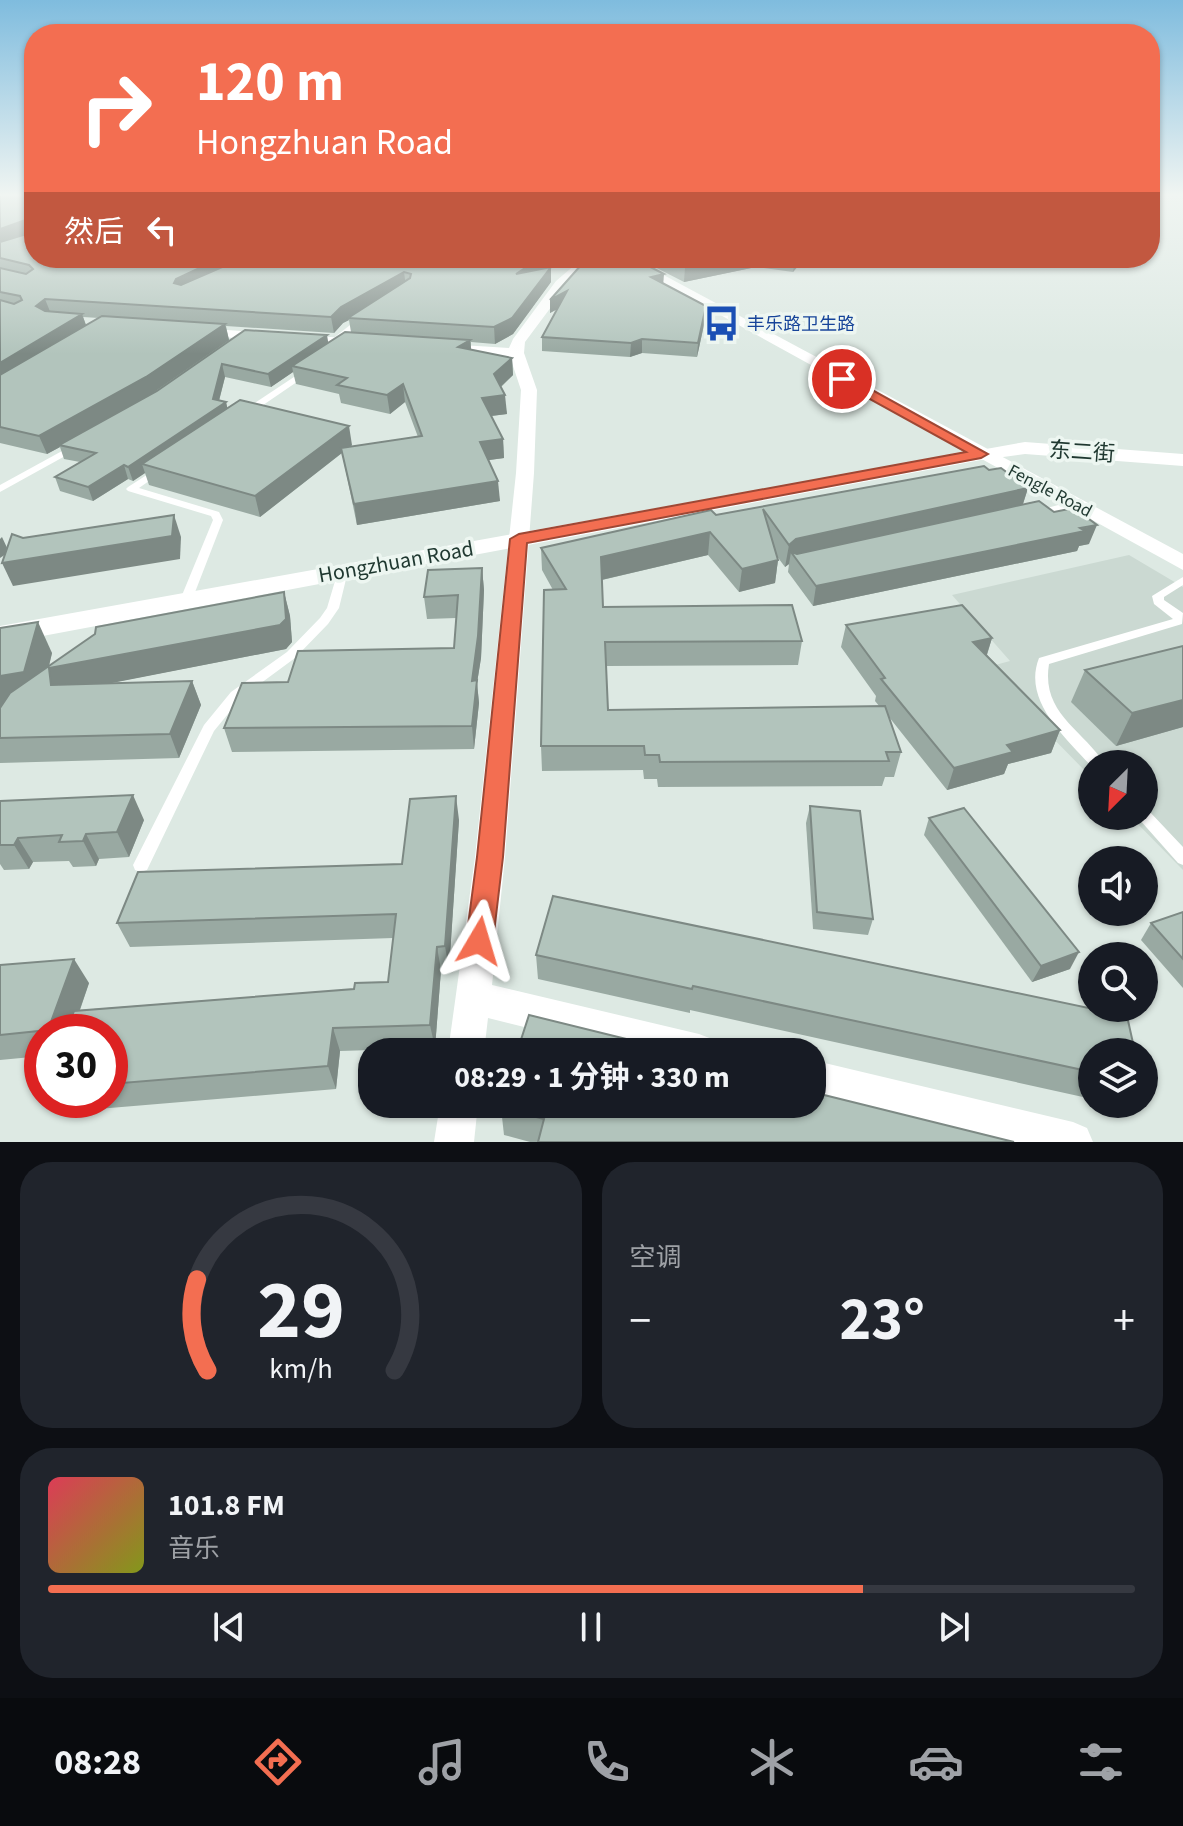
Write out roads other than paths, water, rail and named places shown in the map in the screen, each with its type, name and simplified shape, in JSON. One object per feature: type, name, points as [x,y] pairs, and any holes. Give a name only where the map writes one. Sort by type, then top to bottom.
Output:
[{"type":"street","points":[[468,1038],[490,857],[519,539],[529,390],[516,353],[518,342],[561,284],[579,268]]},
{"type":"street","name":"Fengle Road","points":[[641,268],[1183,563]]},
{"type":"street","points":[[186,331],[242,340],[339,346],[378,345]]},
{"type":"street","points":[[424,347],[516,353]]},
{"type":"street","name":"东二街","points":[[981,454],[1025,448],[1183,460]]},
{"type":"street","name":"Hongzhuan Road","points":[[0,635],[981,454]]},
{"type":"street","points":[[472,997],[641,1038]]},
{"type":"street","points":[[826,1082],[1073,1142]]},
{"type":"street","points":[[454,1142],[457,1118]]},
{"type":"lane","points":[[339,346],[348,328],[371,314]]},
{"type":"lane","points":[[233,421],[310,371]]},
{"type":"lane","points":[[0,489],[80,444]]},
{"type":"lane","points":[[169,464],[131,489],[215,514],[218,520],[186,600]]},
{"type":"lane","points":[[1033,515],[1074,504]]},
{"type":"lane","points":[[141,865],[209,728],[236,695],[291,655],[324,621],[333,608],[343,571]]},
{"type":"lane","points":[[1086,750],[1047,706],[1040,673],[1043,661],[1178,621],[1179,616],[1158,601],[1158,596],[1183,580]]},
{"type":"lane","points":[[1158,830],[1183,858]]},
{"type":"place","name":"丰乐路卫生路","points":[[721,324]]}]
